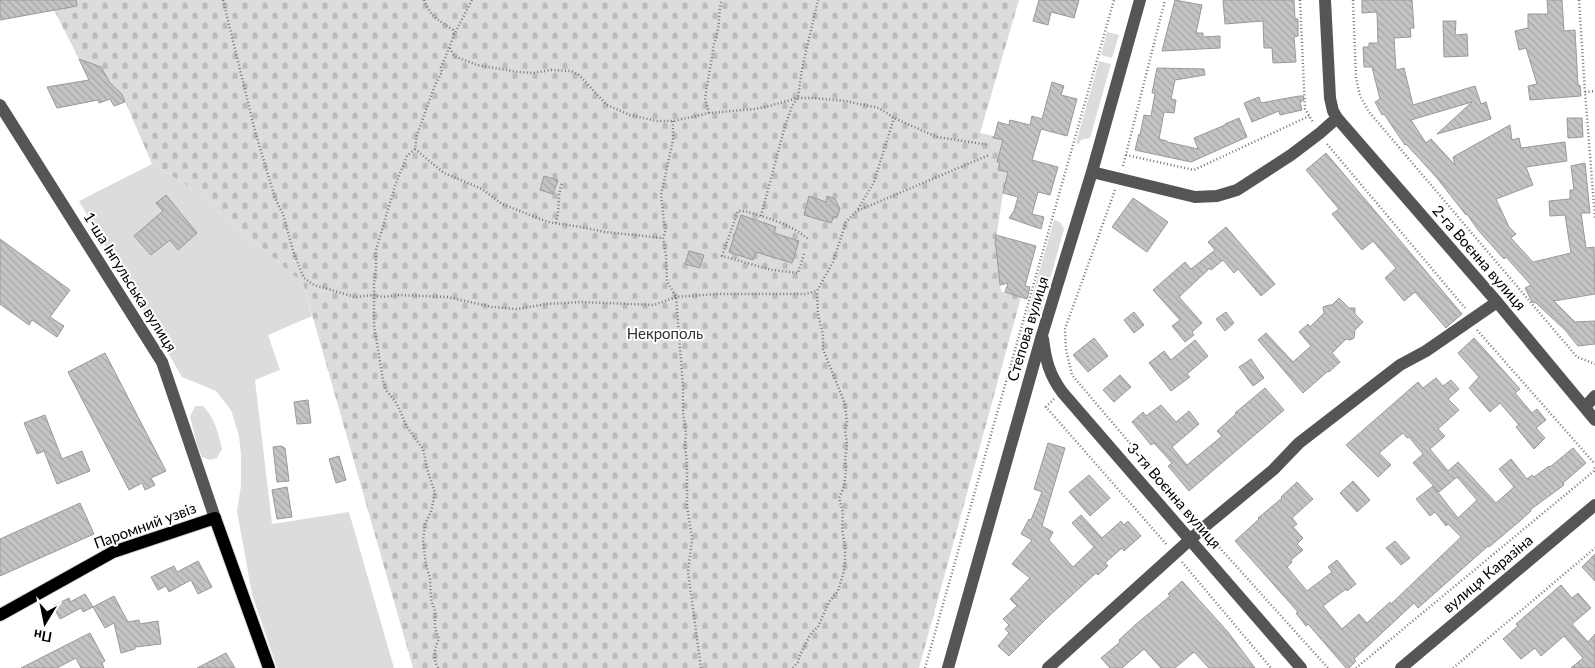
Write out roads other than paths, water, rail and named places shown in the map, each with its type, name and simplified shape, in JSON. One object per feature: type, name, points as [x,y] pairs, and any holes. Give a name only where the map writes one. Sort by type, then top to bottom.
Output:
[{"type":"main road","name":"Паромний узвіз","points":[[0,615],[113,552],[215,518],[269,668]]},
{"type":"street","name":"Степова вулиця","points":[[948,668],[1042,334],[1092,172],[1140,0]]},
{"type":"street","points":[[1092,172],[1195,197],[1217,196],[1236,190],[1291,155],[1337,118],[1332,111],[1330,98],[1325,0]]},
{"type":"street","name":"1-ша Інгульська вулиця","points":[[0,105],[162,362],[215,518]]},
{"type":"street","name":"2-га Воєнна вулиця","points":[[1337,118],[1497,302],[1595,420]]},
{"type":"street","points":[[1048,668],[1202,528],[1273,470],[1299,443],[1400,365],[1426,351],[1497,302]]},
{"type":"street","name":"3-тя Воєнна вулиця","points":[[1042,334],[1052,380],[1301,668]]},
{"type":"street","points":[[1585,407],[1595,396]]},
{"type":"street","name":"вулиця Каразіна","points":[[1401,668],[1595,505]]},
{"type":"park label","name":"Некрополь","points":[[665,334]]}]
